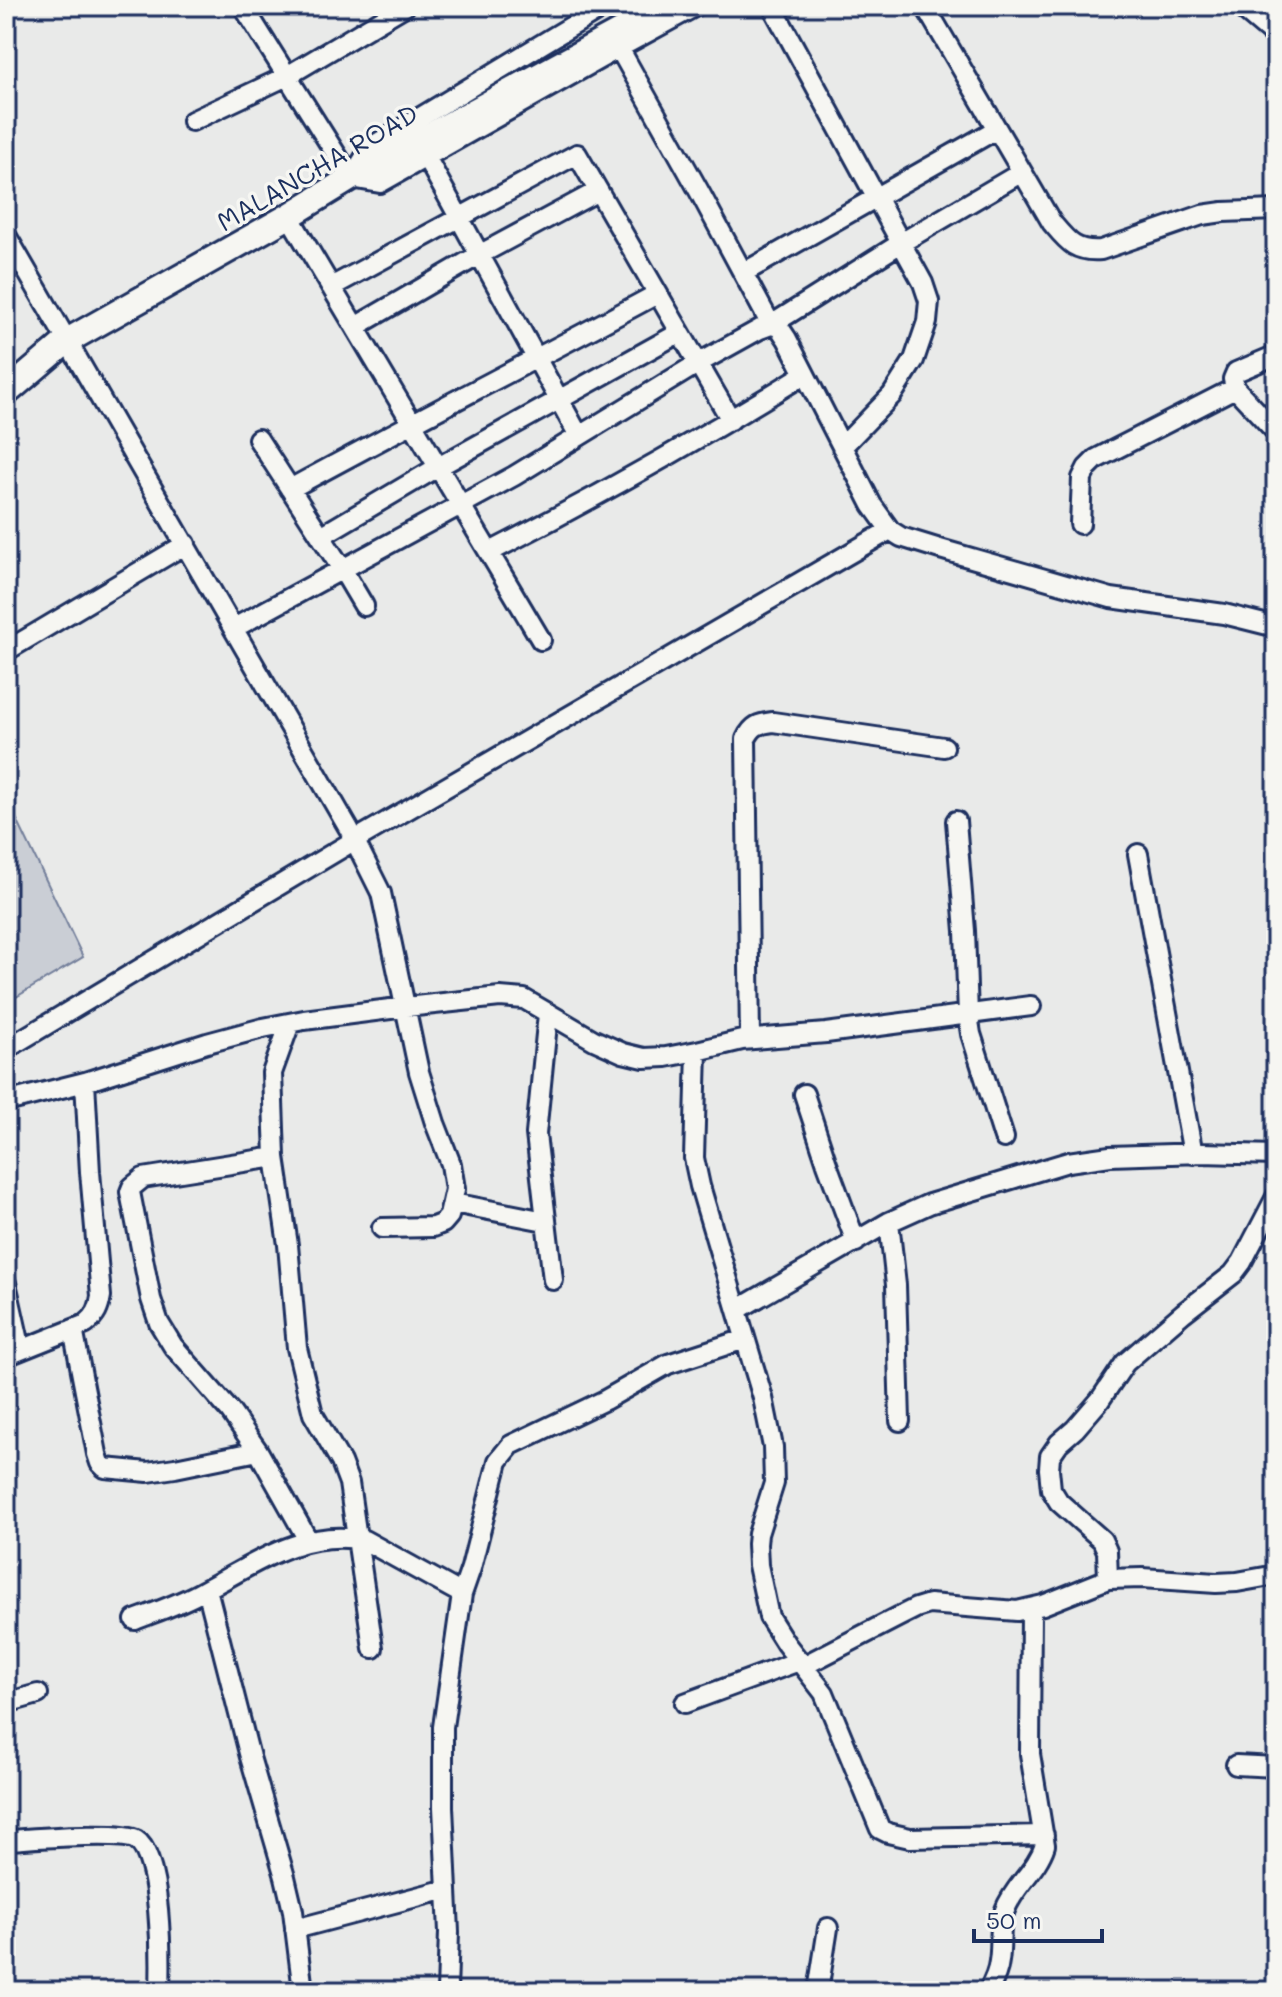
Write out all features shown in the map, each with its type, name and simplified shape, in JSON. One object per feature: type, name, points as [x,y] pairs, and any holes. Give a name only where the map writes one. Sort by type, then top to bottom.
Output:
[{"type":"main road","name":"MALANCHA ROAD","points":[[6,393],[67,341],[351,178],[667,6]]},
{"type":"street","points":[[243,6],[351,178],[380,183],[696,6]]},
{"type":"street","points":[[192,121],[287,76],[405,6]]},
{"type":"street","points":[[772,6],[923,283],[929,301],[927,322],[914,360],[892,395],[842,447]]},
{"type":"street","points":[[925,6],[1052,223],[1067,241],[1088,251],[1101,250],[1202,215],[1276,210]]},
{"type":"street","points":[[1239,6],[1276,37]]},
{"type":"street","points":[[351,178],[371,147],[599,7]]},
{"type":"street","points":[[619,48],[771,325],[779,327],[872,505],[890,530],[901,537],[1111,598],[1224,614],[1276,627]]},
{"type":"street","points":[[743,273],[997,129]]},
{"type":"street","points":[[331,287],[577,154],[731,420]]},
{"type":"street","points":[[426,157],[579,436]]},
{"type":"street","points":[[234,628],[514,476],[1022,172]]},
{"type":"street","points":[[355,327],[598,191]]},
{"type":"street","points":[[289,216],[541,640]]},
{"type":"street","points":[[6,235],[355,840],[381,893],[419,1072],[451,1164],[455,1189],[449,1216],[443,1223],[433,1227],[382,1228]]},
{"type":"street","points":[[290,489],[657,294]]},
{"type":"street","points":[[321,536],[679,333]]},
{"type":"street","points":[[1276,355],[1236,372],[1233,379],[1235,388],[1276,432]]},
{"type":"street","points":[[490,552],[731,420],[805,374]]},
{"type":"street","points":[[1080,524],[1082,478],[1096,459],[1235,388]]},
{"type":"street","points":[[258,439],[364,606]]},
{"type":"street","points":[[6,1049],[355,840],[890,530]]},
{"type":"street","points":[[6,651],[186,544]]},
{"type":"street","points":[[750,1039],[746,739],[751,729],[773,722],[944,747]]},
{"type":"street","points":[[956,821],[968,1015],[971,1034],[1004,1138]]},
{"type":"street","points":[[1138,854],[1193,1154]]},
{"type":"street","points":[[6,1102],[85,1082],[207,1043],[290,1023],[406,1007],[515,997],[524,999],[594,1040],[623,1053],[644,1058],[666,1057],[750,1039],[826,1033],[1031,1006]]},
{"type":"street","points":[[548,1014],[536,1134],[553,1280]]},
{"type":"street","points":[[290,1023],[272,1073],[275,1157],[288,1245],[297,1348],[313,1414],[341,1462],[349,1483],[373,1648]]},
{"type":"street","points":[[697,1051],[694,1158],[763,1398],[775,1461],[772,1492],[758,1534],[758,1565],[769,1617],[824,1693],[880,1829],[910,1838],[1044,1835]]},
{"type":"street","points":[[6,1283],[13,1353],[86,1324],[100,1306],[85,1082]]},
{"type":"street","points":[[804,1094],[856,1242]]},
{"type":"street","points":[[737,1310],[889,1222],[929,1204],[1068,1162],[1110,1156],[1276,1155]]},
{"type":"street","points":[[275,1157],[143,1178],[130,1192],[151,1299],[159,1323],[173,1346],[230,1411],[258,1451],[308,1540]]},
{"type":"street","points":[[1108,1579],[1107,1551],[1102,1540],[1059,1502],[1051,1489],[1050,1456],[1100,1400],[1125,1363],[1233,1274],[1276,1197]]},
{"type":"street","points":[[453,1203],[545,1221]]},
{"type":"street","points":[[889,1222],[896,1285],[900,1421]]},
{"type":"street","points":[[73,1329],[97,1454],[105,1468],[148,1472],[258,1451]]},
{"type":"street","points":[[447,1991],[449,1932],[443,1727],[462,1594],[494,1470],[511,1445],[605,1400],[668,1364],[745,1339]]},
{"type":"street","points":[[135,1620],[207,1589],[249,1566],[320,1537],[364,1540],[462,1594]]},
{"type":"street","points":[[685,1703],[801,1664],[929,1604],[1017,1611],[1031,1609],[1108,1579],[1216,1583],[1276,1575]]},
{"type":"street","points":[[207,1589],[250,1757],[285,1877],[303,1991]]},
{"type":"street","points":[[988,1991],[997,1973],[1001,1921],[1005,1909],[1015,1890],[1042,1855],[1045,1845],[1030,1754],[1031,1609]]},
{"type":"street","points":[[6,1703],[38,1694]]},
{"type":"street","points":[[1236,1765],[1276,1767]]},
{"type":"street","points":[[6,1840],[100,1836],[139,1842],[147,1854],[153,1876],[159,1916],[160,1991]]},
{"type":"street","points":[[295,1929],[447,1889]]},
{"type":"street","points":[[818,1991],[828,1928]]},
{"type":"shaded area","points":[[6,797],[83,957],[6,1003]]}]
